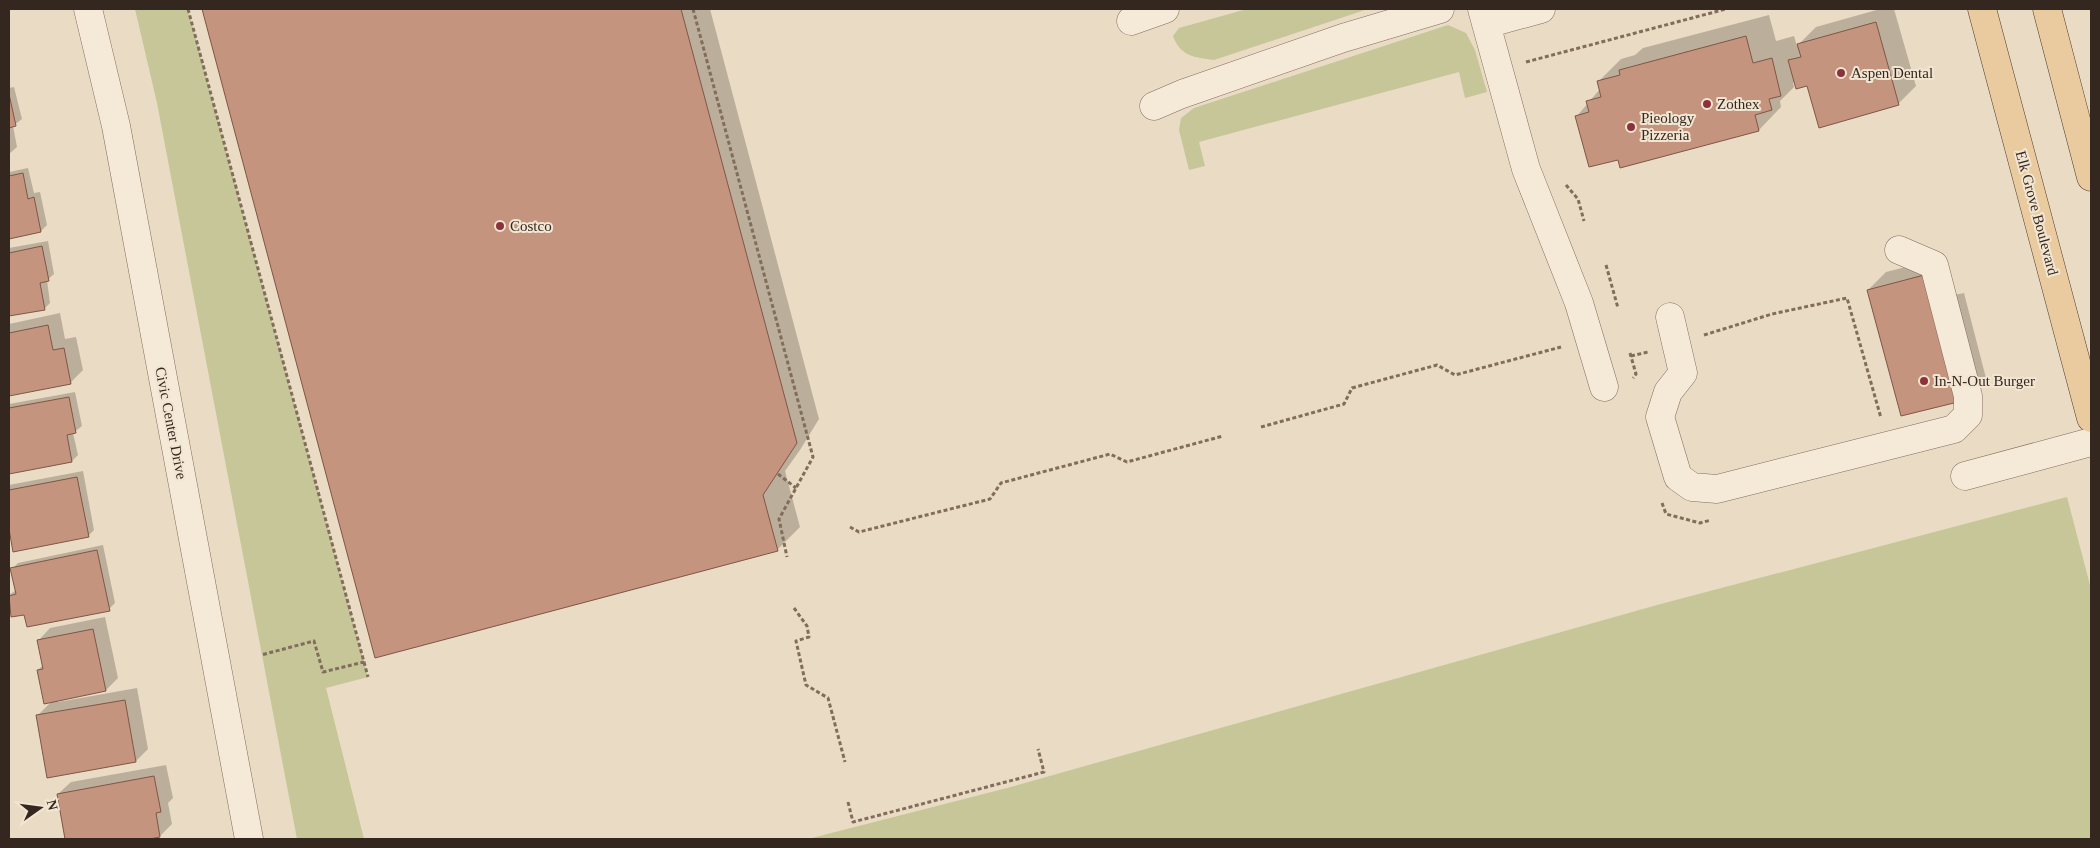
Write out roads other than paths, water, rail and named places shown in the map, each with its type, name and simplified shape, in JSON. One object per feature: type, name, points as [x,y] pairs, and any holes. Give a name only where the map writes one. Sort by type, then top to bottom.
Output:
[{"type":"main road","name":"Elk Grove Boulevard","points":[[1982,9],[2091,418]]},
{"type":"main road","points":[[2047,9],[2091,177]]},
{"type":"street","name":"Civic Center Drive","points":[[88,9],[116,126],[249,839]]},
{"type":"street","points":[[1131,21],[1165,9]]},
{"type":"street","points":[[1154,106],[1182,94],[1343,38],[1440,9]]},
{"type":"street","points":[[1541,9],[1484,16],[1526,168],[1579,303],[1604,387]]},
{"type":"street","points":[[1670,317],[1683,373],[1668,392],[1660,417],[1678,478],[1692,487],[1717,489],[1954,429],[1968,414],[1968,396],[1934,265],[1899,250]]},
{"type":"street","points":[[1965,476],[2091,442]]},
{"type":"place","name":"Aspen Dental","points":[[1841,73]]},
{"type":"place","name":"Zothex","points":[[1707,104]]},
{"type":"place","name":"Pieology Pizzeria","points":[[1631,127]]},
{"type":"place","name":"Costco","points":[[500,226]]},
{"type":"place","name":"In-N-Out Burger","points":[[1924,381]]}]
